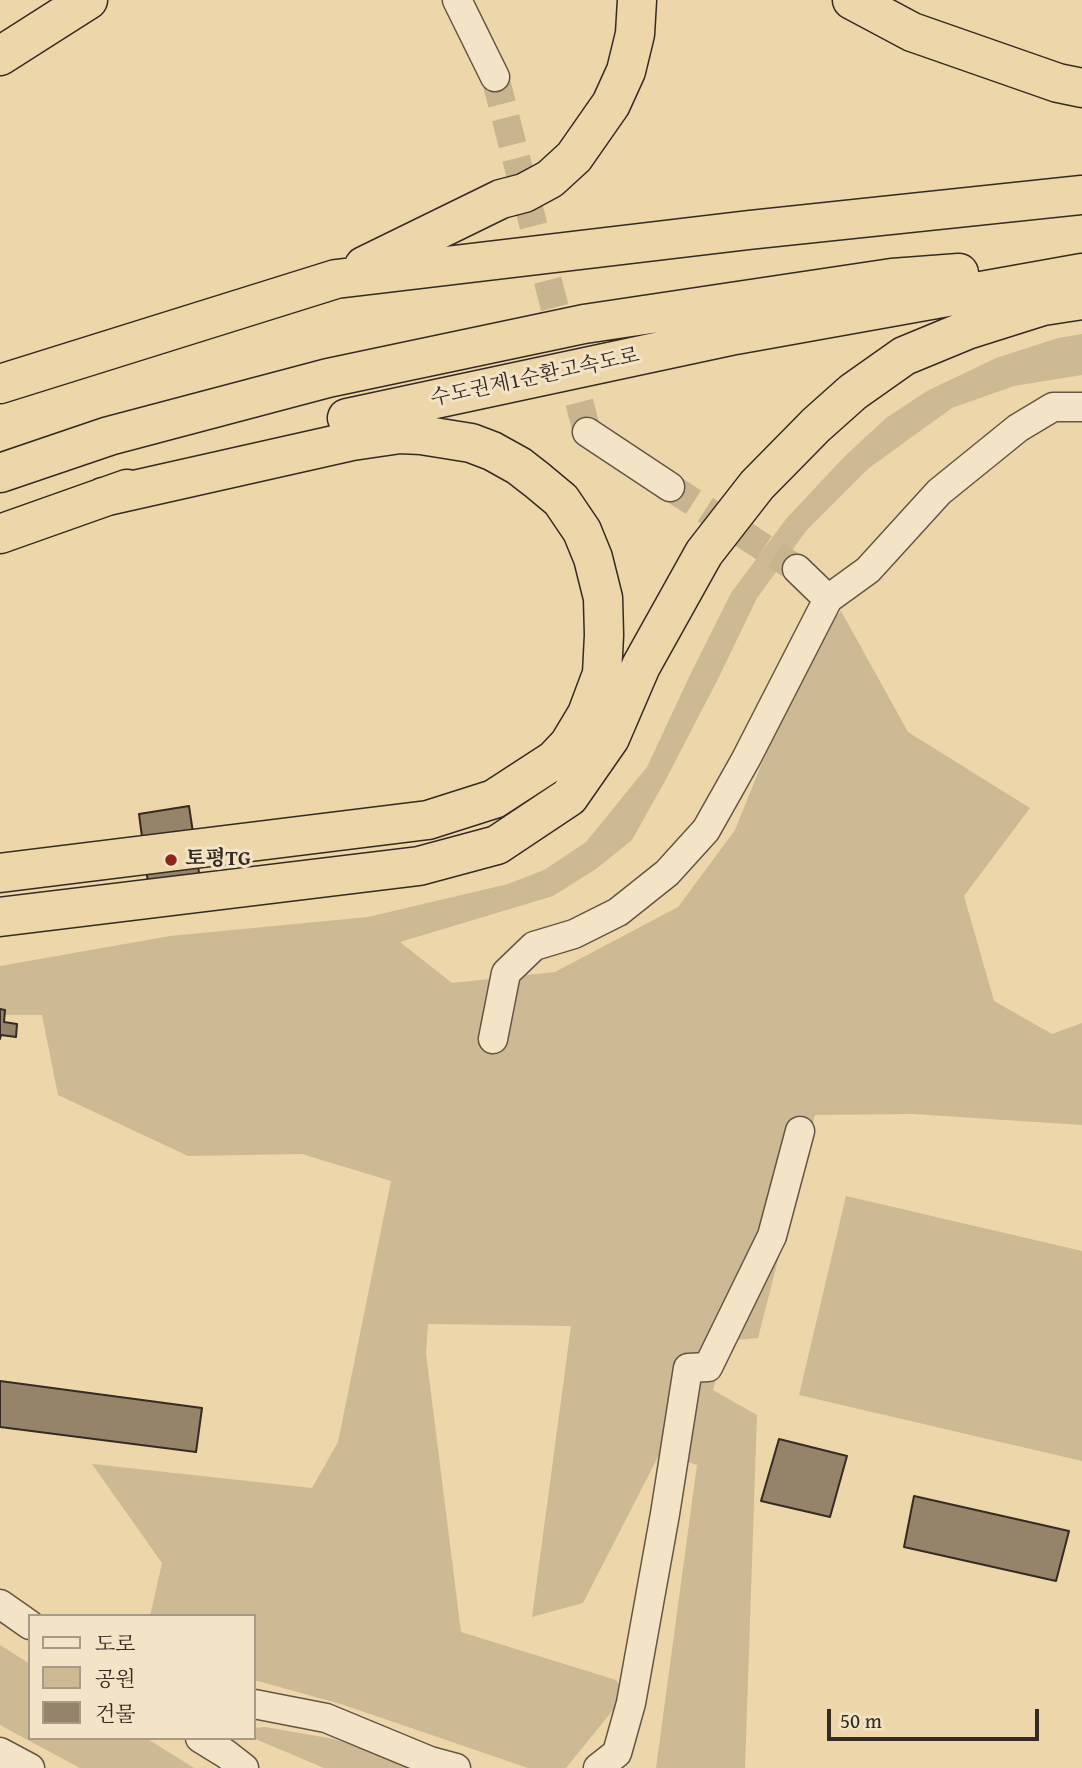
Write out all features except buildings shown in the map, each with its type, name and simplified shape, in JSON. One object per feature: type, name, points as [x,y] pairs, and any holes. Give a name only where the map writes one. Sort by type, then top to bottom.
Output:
[{"type":"highway","points":[[0,56],[88,0]]},
{"type":"highway","points":[[0,384],[336,279],[501,199],[524,193],[550,179],[574,157],[611,104],[626,71],[635,34],[637,0]]},
{"type":"highway","points":[[852,0],[912,32],[1058,83],[1082,88]]},
{"type":"highway","points":[[336,279],[748,230],[1082,195]]},
{"type":"highway","name":"수도권제1순환고속도로","points":[[0,473],[109,436],[328,378],[584,324],[892,278],[1082,265]]},
{"type":"highway","name":"수도권제1순환고속도로","points":[[0,534],[103,497],[342,419],[735,335],[1082,273]]},
{"type":"highway","points":[[0,917],[419,866],[497,845],[569,797],[610,738],[641,666],[704,552],[757,485],[816,425],[853,392],[904,356],[967,330],[1043,306],[1082,300]]},
{"type":"highway","points":[[0,873],[429,820],[494,799],[554,760],[569,744],[587,714],[602,674],[603,598],[593,558],[582,531],[561,500],[537,480],[519,466],[471,443],[400,434],[352,441],[103,497]]},
{"type":"street","points":[[457,0],[495,77]]},
{"type":"street","points":[[493,1039],[506,973],[534,946],[573,934],[618,912],[667,873],[706,830],[746,759],[828,599],[868,570],[939,492],[1018,428],[1054,407],[1082,407]]},
{"type":"street","points":[[587,432],[670,487]]},
{"type":"street","points":[[797,569],[828,599]]},
{"type":"street","points":[[598,1768],[617,1753],[631,1703],[688,1368],[708,1367],[772,1236],[800,1130]]},
{"type":"street","points":[[0,1604],[28,1624]]},
{"type":"street","points":[[256,1704],[326,1718],[430,1761],[456,1768]]},
{"type":"street","points":[[203,1740],[235,1761],[262,1768]]},
{"type":"street","points":[[0,1752],[30,1768]]},
{"type":"green space","points":[[1082,334],[1082,375],[1014,386],[952,408],[869,468],[807,530],[757,598],[718,679],[632,840],[596,869],[553,896],[400,942],[452,983],[555,972],[678,907],[735,830],[810,644],[841,611],[908,732],[1030,808],[964,896],[994,1001],[1052,1034],[1082,1023],[1082,1125],[913,1114],[815,1115],[758,1338],[726,1341],[713,1390],[757,1415],[745,1768],[656,1768],[697,1465],[660,1453],[583,1603],[532,1617],[571,1326],[428,1324],[426,1353],[461,1632],[616,1680],[626,1694],[566,1768],[528,1768],[341,1704],[256,1681],[256,1614],[150,1614],[162,1563],[92,1464],[312,1488],[338,1442],[391,1181],[302,1154],[188,1156],[58,1095],[42,1015],[0,1015],[0,966],[170,936],[368,917],[508,884],[544,870],[586,842],[647,767],[731,593],[786,519],[844,457],[886,418],[927,391],[996,358],[1058,338]]},
{"type":"green space","points":[[846,1196],[1082,1251],[1082,1461],[799,1395]]},
{"type":"green space","points":[[0,1645],[28,1663],[28,1740],[149,1740],[194,1768],[80,1768],[0,1725]]},
{"type":"green space","points":[[256,1728],[334,1739],[415,1768],[324,1768],[256,1739]]},
{"type":"tunnel","points":[[495,77],[587,432]]},
{"type":"tunnel","points":[[670,487],[797,569]]},
{"type":"place","name":"토평TG","points":[[171,860]]}]
